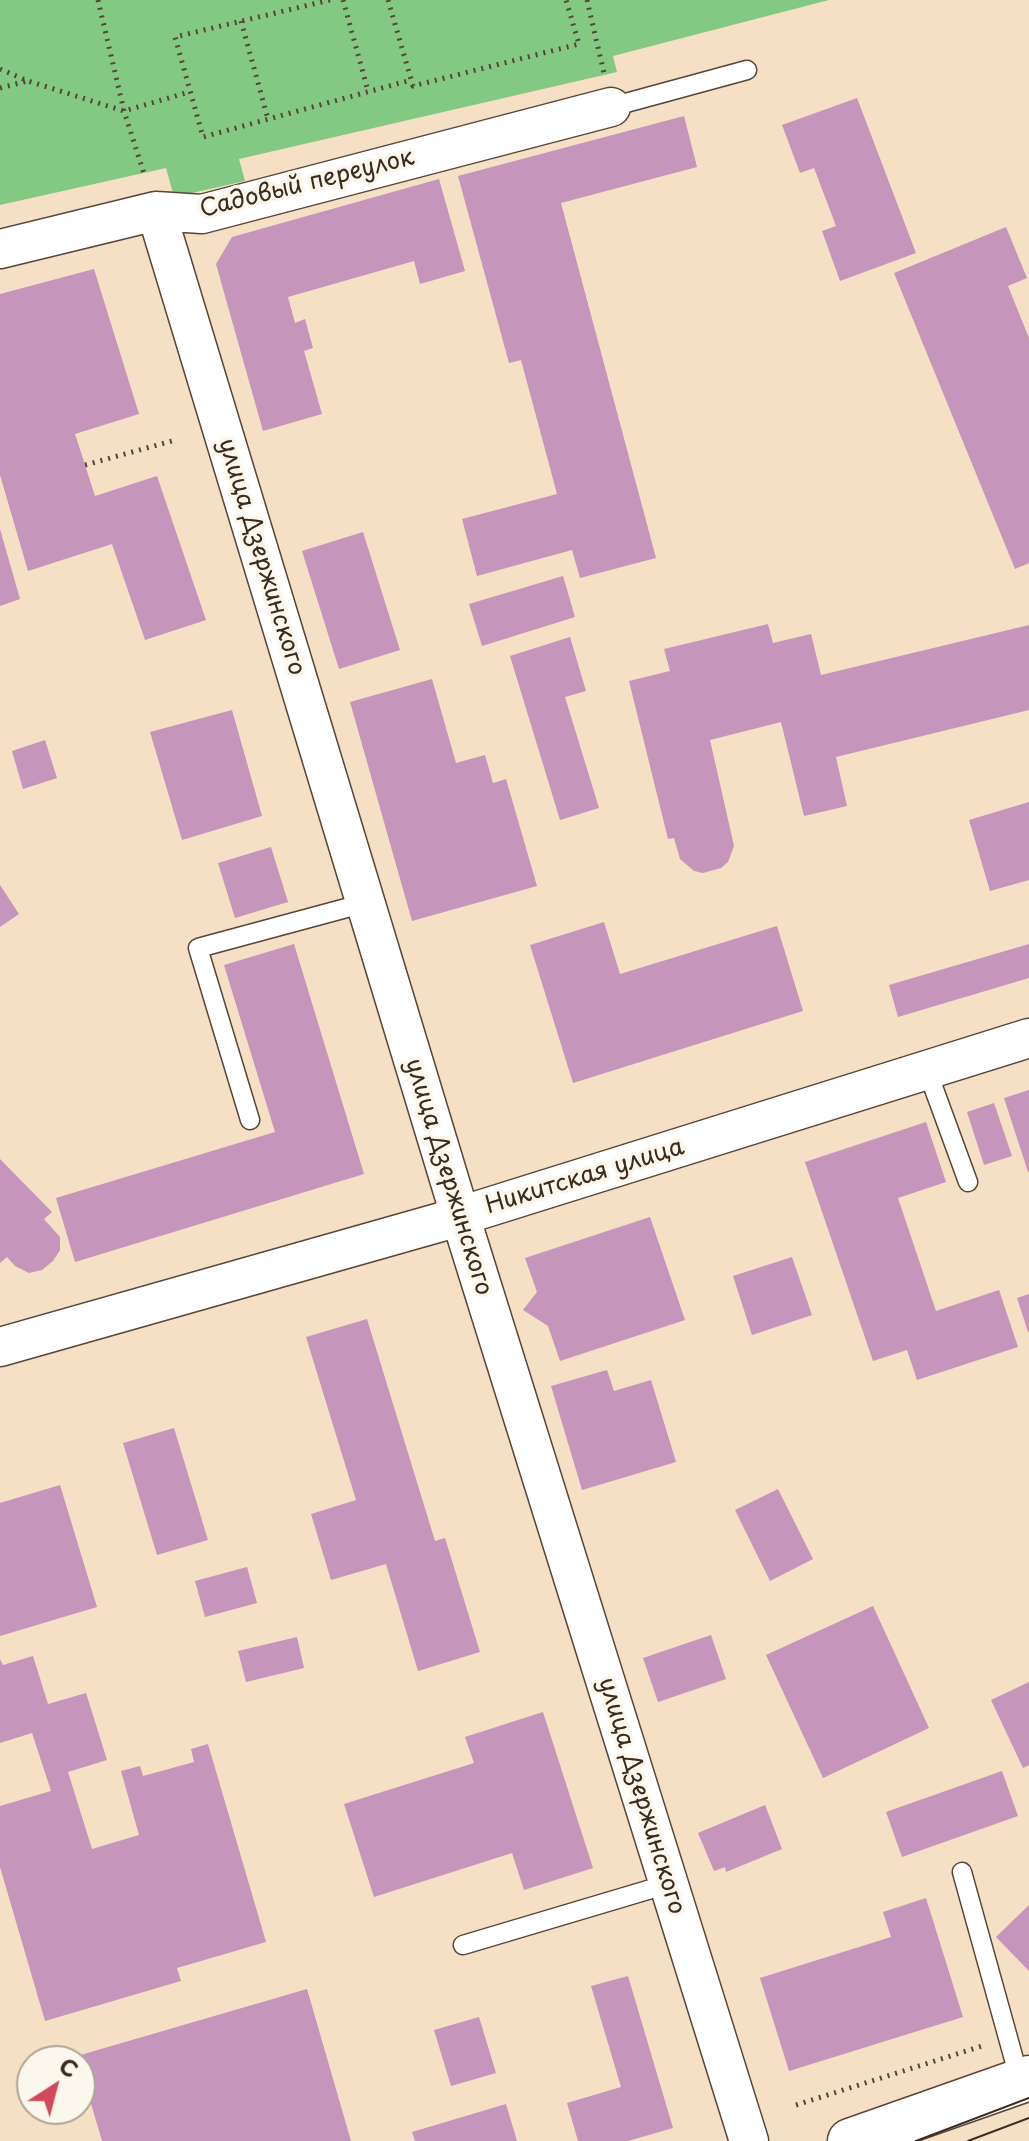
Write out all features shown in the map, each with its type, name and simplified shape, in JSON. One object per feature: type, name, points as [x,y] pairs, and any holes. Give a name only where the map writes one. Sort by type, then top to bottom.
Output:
[{"type":"main road","points":[[850,2141],[1025,2080]]},
{"type":"street","name":"Садовый переулок","points":[[0,249],[156,211],[202,214],[611,107]]},
{"type":"street","name":"улица Дзержинского","points":[[156,211],[460,1216],[749,2141]]},
{"type":"street","name":"Никитская улица","points":[[0,1347],[460,1216],[1029,1038]]},
{"type":"lane","points":[[611,107],[747,70]]},
{"type":"lane","points":[[250,1120],[198,948],[365,903]]},
{"type":"lane","points":[[927,1070],[968,1182]]},
{"type":"lane","points":[[962,1872],[1008,2038],[1025,2080]]},
{"type":"lane","points":[[463,1945],[668,1884]]},
{"type":"path","points":[[98,0],[124,111],[156,211]]},
{"type":"path","points":[[330,0],[175,37],[203,137],[411,80]]},
{"type":"path","points":[[343,0],[368,91]]},
{"type":"path","points":[[388,0],[413,86],[579,44],[566,0]]},
{"type":"path","points":[[587,0],[611,107]]},
{"type":"path","points":[[241,21],[268,119]]},
{"type":"path","points":[[0,69],[124,111],[189,92]]},
{"type":"path","points":[[0,88],[28,81]]},
{"type":"path","points":[[85,465],[172,441]]},
{"type":"path","points":[[796,2105],[1008,2038]]},
{"type":"green space","points":[[0,0],[829,0],[613,56],[617,72],[239,159],[245,181],[174,197],[166,168],[0,205]]},
{"type":"building","points":[[857,98],[916,253],[840,281],[822,231],[836,226],[814,168],[800,173],[782,125]]},
{"type":"building","points":[[684,116],[697,167],[561,203],[656,558],[580,578],[572,550],[477,576],[462,519],[557,494],[521,360],[509,363],[458,176]]},
{"type":"building","points":[[439,179],[465,271],[420,284],[414,261],[288,297],[295,323],[305,319],[313,348],[304,351],[322,414],[263,431],[216,264],[232,237]]},
{"type":"building","points":[[1006,227],[1027,278],[1008,286],[1029,338],[1029,563],[1015,569],[894,273]]},
{"type":"building","points":[[94,269],[139,414],[75,434],[95,496],[157,476],[206,620],[145,640],[112,544],[28,571],[0,475],[0,294]]},
{"type":"building","points":[[0,529],[20,599],[0,606]]},
{"type":"building","points":[[363,532],[400,650],[339,669],[302,551]]},
{"type":"building","points":[[563,576],[575,617],[482,646],[469,604]]},
{"type":"building","points":[[768,624],[773,643],[811,634],[821,675],[1029,625],[1029,710],[836,757],[847,806],[804,816],[781,722],[710,740],[734,846],[728,862],[721,868],[703,873],[694,871],[680,859],[674,838],[668,839],[629,681],[670,671],[664,649]]},
{"type":"building","points":[[570,637],[586,691],[565,697],[599,808],[560,820],[510,656]]},
{"type":"building","points":[[432,679],[456,763],[485,755],[493,783],[506,779],[537,886],[412,921],[350,702]]},
{"type":"building","points":[[232,710],[262,816],[182,840],[150,732]]},
{"type":"building","points":[[45,740],[57,778],[23,789],[12,751]]},
{"type":"building","points":[[1029,802],[1029,880],[990,891],[969,820]]},
{"type":"building","points":[[271,847],[288,902],[235,918],[218,863]]},
{"type":"building","points":[[0,885],[19,914],[0,927]]},
{"type":"building","points":[[604,922],[620,974],[777,926],[803,1011],[573,1083],[530,945]]},
{"type":"building","points":[[294,944],[364,1174],[75,1262],[56,1198],[275,1132],[224,965]]},
{"type":"building","points":[[1029,944],[1029,978],[898,1017],[889,985]]},
{"type":"building","points":[[1029,1090],[1029,1172],[1028,1172],[1004,1098]]},
{"type":"building","points":[[994,1103],[1012,1156],[984,1165],[967,1112]]},
{"type":"building","points":[[926,1122],[946,1182],[898,1198],[936,1311],[999,1290],[1018,1347],[917,1380],[907,1350],[873,1361],[805,1162]]},
{"type":"building","points":[[0,1159],[52,1212],[44,1219],[60,1237],[60,1250],[42,1270],[29,1273],[15,1266],[7,1257],[0,1263]]},
{"type":"building","points":[[650,1217],[685,1320],[560,1361],[548,1326],[523,1310],[537,1292],[525,1258]]},
{"type":"building","points":[[792,1257],[812,1315],[752,1335],[733,1276]]},
{"type":"building","points":[[1029,1294],[1029,1332],[1028,1332],[1017,1298]]},
{"type":"building","points":[[367,1319],[435,1541],[445,1538],[480,1652],[418,1671],[386,1564],[331,1580],[311,1514],[356,1500],[306,1337]]},
{"type":"building","points":[[607,1370],[614,1391],[651,1380],[676,1462],[582,1490],[551,1386]]},
{"type":"building","points":[[174,1428],[208,1540],[157,1555],[123,1443]]},
{"type":"building","points":[[60,1485],[97,1607],[0,1636],[0,1503]]},
{"type":"building","points":[[778,1489],[813,1559],[770,1581],[735,1510]]},
{"type":"building","points":[[247,1567],[257,1603],[205,1617],[195,1581]]},
{"type":"building","points":[[873,1606],[929,1728],[823,1778],[766,1655]]},
{"type":"building","points":[[711,1635],[726,1679],[658,1702],[643,1658]]},
{"type":"building","points":[[297,1637],[304,1668],[246,1682],[238,1651]]},
{"type":"building","points":[[33,1656],[48,1704],[86,1693],[107,1760],[68,1772],[92,1849],[139,1835],[121,1771],[140,1766],[143,1776],[194,1762],[191,1749],[208,1744],[266,1942],[177,1968],[181,1981],[45,2021],[0,1867],[0,1806],[51,1791],[32,1733],[0,1743],[0,1659],[3,1665]]},
{"type":"building","points":[[1029,1682],[1029,1765],[1023,1768],[991,1700]]},
{"type":"building","points":[[543,1712],[593,1868],[524,1890],[512,1853],[374,1897],[344,1804],[474,1763],[465,1737]]},
{"type":"building","points":[[1002,1771],[1018,1816],[902,1857],[886,1812]]},
{"type":"building","points":[[765,1805],[782,1849],[726,1872],[725,1867],[714,1871],[698,1833]]},
{"type":"building","points":[[926,1898],[963,2017],[789,2071],[760,1978],[891,1937],[883,1912]]},
{"type":"building","points":[[1029,1905],[1029,1971],[996,1937]]},
{"type":"building","points":[[628,1976],[673,2128],[628,2141],[578,2141],[567,2103],[621,2087],[591,1986]]},
{"type":"building","points":[[307,1989],[351,2141],[102,2141],[96,2121],[96,2050]]},
{"type":"building","points":[[479,2017],[496,2073],[451,2086],[434,2030]]},
{"type":"building","points":[[506,2104],[517,2141],[415,2141],[412,2132]]},
{"type":"tram line","points":[[916,2141],[1029,2098]]},
{"type":"tram line","points":[[968,2141],[1029,2118]]}]
